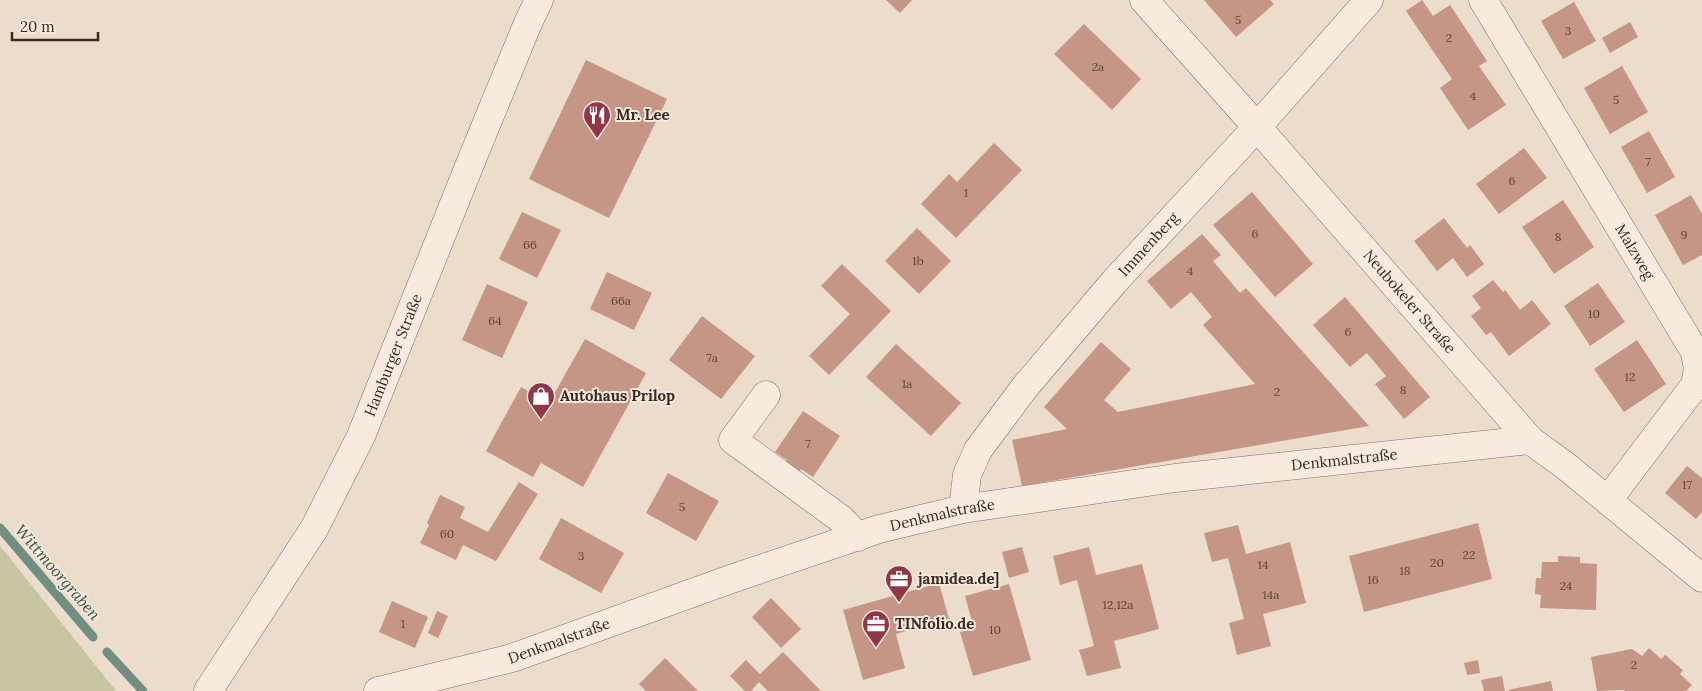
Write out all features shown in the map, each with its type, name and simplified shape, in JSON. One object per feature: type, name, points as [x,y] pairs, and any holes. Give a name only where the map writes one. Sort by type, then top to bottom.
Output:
[{"type":"street","name":"Hamburger Straße","points":[[208,691],[314,529],[361,436],[472,159],[539,0]]},
{"type":"street","name":"Neubokeler Straße","points":[[1144,0],[1530,440],[1567,467],[1702,578]]},
{"type":"street","name":"Immenberg","points":[[963,509],[967,475],[978,450],[1025,387],[1114,282],[1257,127],[1369,0]]},
{"type":"street","name":"Malzweg","points":[[1483,0],[1695,352],[1698,369],[1695,385],[1608,500]]},
{"type":"street","points":[[766,395],[733,440],[841,518],[858,537]]},
{"type":"street","name":"Denkmalstraße","points":[[378,691],[412,687],[512,658],[731,579],[880,529],[963,509],[1175,478],[1530,440]]},
{"type":"shaded area","points":[[0,546],[116,691],[0,691]]},
{"type":"building","points":[[886,0],[912,0],[900,13]]},
{"type":"building","points":[[1204,0],[1270,0],[1274,4],[1236,37]]},
{"type":"building","points":[[1422,0],[1433,16],[1450,5],[1487,61],[1479,66],[1506,105],[1468,130],[1440,88],[1452,79],[1406,11]]},
{"type":"building","points":[[1574,2],[1596,41],[1563,59],[1541,21]]},
{"type":"building","points":[[1630,22],[1638,37],[1610,53],[1602,38]]},
{"type":"building","points":[[1084,24],[1141,79],[1112,110],[1054,54]]},
{"type":"building","name":"Mr. Lee","points":[[586,60],[667,99],[609,218],[529,179]]},
{"type":"building","points":[[1622,66],[1648,112],[1610,134],[1584,88]]},
{"type":"building","points":[[1649,131],[1675,177],[1647,193],[1621,147]]},
{"type":"building","points":[[994,143],[1022,170],[956,238],[921,204],[949,174],[957,182]]},
{"type":"building","points":[[1524,148],[1547,178],[1499,214],[1476,184]]},
{"type":"building","points":[[1252,192],[1313,264],[1275,297],[1213,225]]},
{"type":"building","points":[[1691,195],[1702,214],[1702,255],[1683,265],[1655,215]]},
{"type":"building","points":[[1563,200],[1594,247],[1554,274],[1522,227]]},
{"type":"building","points":[[522,212],[561,230],[537,278],[499,259]]},
{"type":"building","points":[[1444,218],[1467,248],[1470,245],[1484,264],[1467,277],[1453,258],[1437,271],[1414,241]]},
{"type":"building","points":[[917,228],[951,261],[919,294],[885,261]]},
{"type":"building","points":[[1202,234],[1221,255],[1213,261],[1240,293],[1246,288],[1369,426],[1022,486],[1012,440],[1067,429],[1044,407],[1101,342],[1131,369],[1104,400],[1118,412],[1255,384],[1203,325],[1212,317],[1191,292],[1171,309],[1147,281]]},
{"type":"building","points":[[842,264],[891,311],[829,375],[809,356],[850,314],[821,286]]},
{"type":"building","points":[[607,272],[652,293],[634,330],[590,309]]},
{"type":"building","points":[[1493,280],[1503,292],[1505,290],[1520,310],[1532,300],[1551,324],[1509,356],[1491,332],[1486,335],[1471,316],[1481,308],[1472,296]]},
{"type":"building","points":[[1598,283],[1625,322],[1590,346],[1564,306]]},
{"type":"building","points":[[487,284],[528,302],[502,358],[462,340]]},
{"type":"building","points":[[1345,297],[1430,397],[1404,419],[1375,384],[1386,376],[1367,353],[1350,367],[1313,325]]},
{"type":"building","points":[[702,316],[755,356],[721,399],[669,360]]},
{"type":"building","points":[[585,339],[646,373],[583,487],[541,463],[533,477],[486,451],[521,387],[549,403]]},
{"type":"building","points":[[1637,340],[1666,384],[1624,412],[1594,369]]},
{"type":"building","points":[[896,344],[961,403],[931,436],[866,377]]},
{"type":"building","points":[[803,411],[840,436],[813,477],[801,469],[796,477],[782,468],[787,460],[775,452]]},
{"type":"building","points":[[1687,466],[1702,478],[1702,512],[1696,519],[1665,493]]},
{"type":"building","points":[[668,473],[719,501],[696,541],[646,513]]},
{"type":"building","points":[[519,482],[538,494],[496,561],[463,545],[456,560],[420,543],[440,495],[465,507],[460,518],[488,532]]},
{"type":"building","points":[[561,518],[624,553],[601,593],[539,559]]},
{"type":"building","points":[[1478,523],[1492,579],[1364,612],[1349,556]]},
{"type":"building","points":[[1238,525],[1246,554],[1290,542],[1306,603],[1263,614],[1271,646],[1237,655],[1229,623],[1244,619],[1228,558],[1212,562],[1204,533]]},
{"type":"building","points":[[1022,547],[1029,572],[1009,578],[1002,552]]},
{"type":"building","points":[[1089,547],[1096,575],[1142,564],[1159,629],[1114,641],[1121,668],[1087,676],[1079,650],[1094,646],[1077,580],[1060,585],[1053,556]]},
{"type":"building","points":[[1558,556],[1580,557],[1580,563],[1597,564],[1596,610],[1540,608],[1541,595],[1535,594],[1536,578],[1541,578],[1542,562],[1558,562]]},
{"type":"building","points":[[939,583],[949,619],[896,634],[905,668],[863,680],[843,610]]},
{"type":"building","points":[[1009,584],[1031,660],[973,676],[960,632],[974,629],[965,596]]},
{"type":"building","points":[[771,598],[801,629],[781,648],[752,617]]},
{"type":"building","points":[[392,601],[428,617],[415,648],[379,632]]},
{"type":"building","points":[[437,611],[448,616],[438,638],[428,633]]},
{"type":"building","points":[[1649,648],[1661,659],[1665,655],[1683,670],[1680,674],[1692,685],[1686,691],[1597,691],[1591,657],[1632,649],[1642,656]]},
{"type":"building","points":[[783,652],[821,691],[768,691],[759,682],[751,691],[745,691],[730,676],[746,660],[760,674]]},
{"type":"building","points":[[665,658],[698,691],[646,691],[639,684]]},
{"type":"building","points":[[1478,660],[1480,673],[1467,675],[1464,663]]},
{"type":"building","points":[[1502,676],[1505,691],[1484,691],[1481,680]]},
{"type":"building","points":[[1551,681],[1553,691],[1508,690]]},
{"type":"waterway","name":"Wittmoorgraben","points":[[0,528],[93,637]]},
{"type":"waterway","name":"Wittmoorgraben","points":[[107,652],[143,691]]},
{"type":"place","name":"Mr. Lee","points":[[597,139]]},
{"type":"place","name":"Autohaus Prilop","points":[[541,420]]},
{"type":"place","name":"jamidea.de]","points":[[899,603]]},
{"type":"place","name":"TINfolio.de","points":[[876,648]]}]
